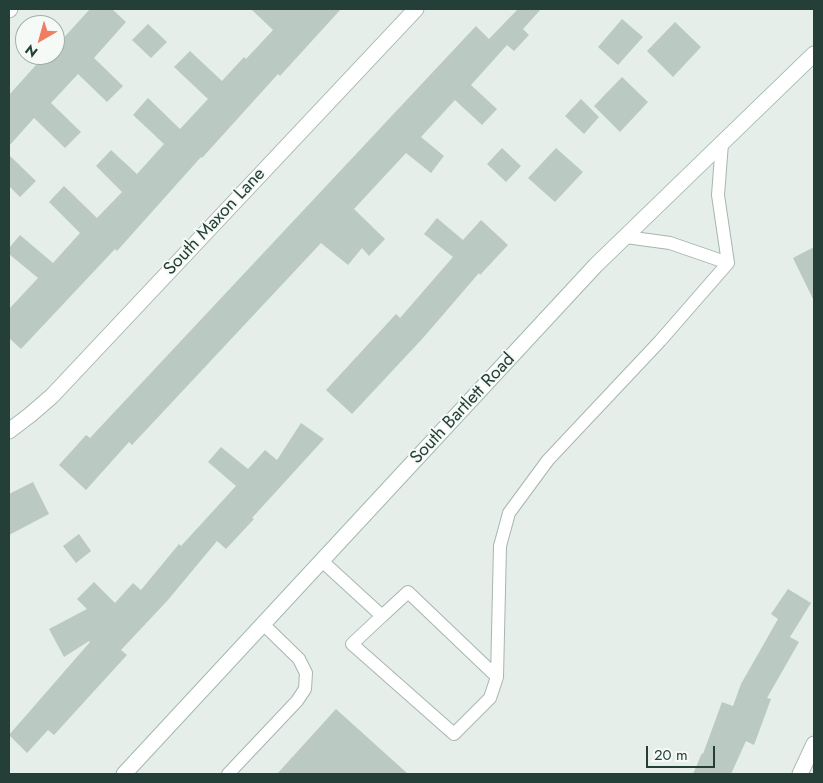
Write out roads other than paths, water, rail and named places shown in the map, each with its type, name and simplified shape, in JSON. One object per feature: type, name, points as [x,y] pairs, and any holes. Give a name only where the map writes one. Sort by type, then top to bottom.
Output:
[{"type":"main road","name":"South Maxon Lane","points":[[9,431],[52,396],[416,9]]},
{"type":"main road","name":"South Bartlett Road","points":[[124,774],[596,265],[814,54]]},
{"type":"main road","points":[[800,774],[814,744]]},
{"type":"lane","points":[[497,677],[408,592],[352,644],[454,734],[490,698],[497,677],[500,546],[509,513],[548,460],[660,341],[728,263],[718,195],[722,143]]},
{"type":"lane","points":[[626,237],[670,244],[728,263]]},
{"type":"lane","points":[[322,561],[382,616]]},
{"type":"lane","points":[[228,774],[297,702],[305,689],[306,673],[298,659],[263,624]]}]
